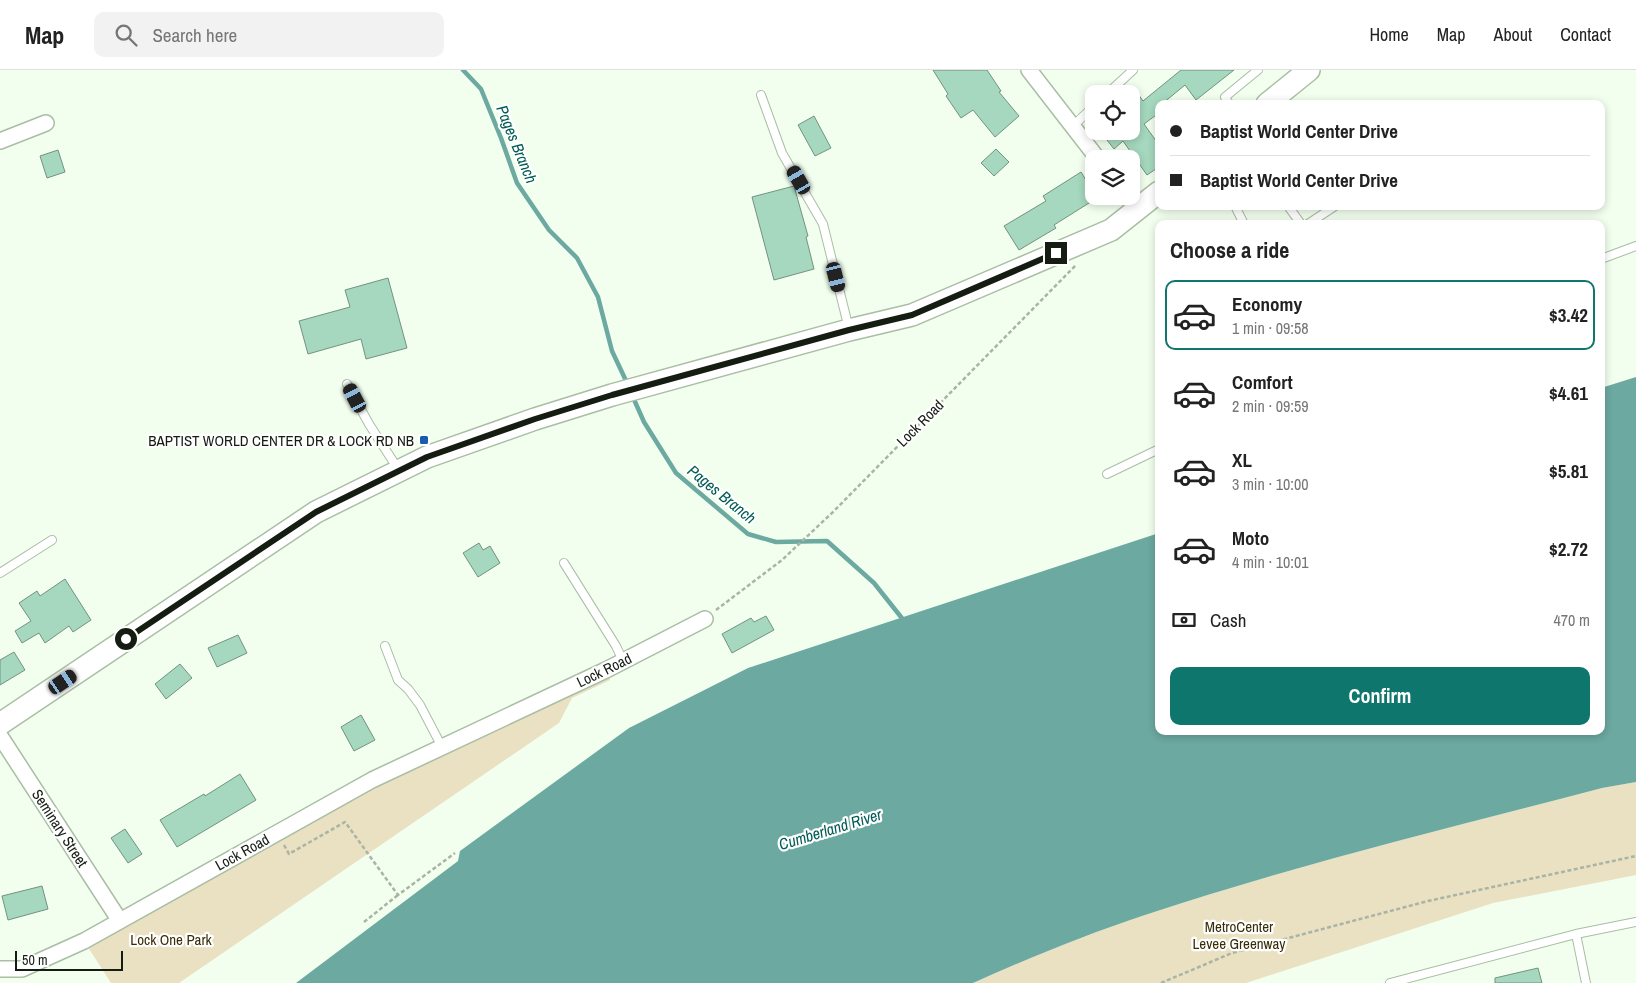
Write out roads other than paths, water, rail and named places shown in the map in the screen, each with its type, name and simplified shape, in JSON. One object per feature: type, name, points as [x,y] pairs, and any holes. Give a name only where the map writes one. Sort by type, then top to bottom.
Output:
[{"type":"street","points":[[1029,70],[1091,150]]},
{"type":"street","points":[[1273,100],[1309,70]]},
{"type":"street","points":[[0,141],[46,123]]},
{"type":"street","points":[[1140,200],[1155,194]]},
{"type":"street","points":[[0,724],[316,512],[427,457],[535,419],[612,395],[849,330],[912,315],[1110,230],[1130,205]]},
{"type":"street","name":"Lock Road","points":[[0,969],[22,969],[84,941],[372,780],[623,662],[705,619]]},
{"type":"street","name":"Seminary Street","points":[[0,736],[120,921]]},
{"type":"lane","points":[[1117,85],[1133,70]]},
{"type":"lane","points":[[1227,100],[1225,98],[1258,70]]},
{"type":"lane","points":[[761,95],[782,153],[824,224],[849,330]]},
{"type":"lane","points":[[1073,126],[1085,115]]},
{"type":"lane","points":[[1314,220],[1329,210]]},
{"type":"lane","points":[[1605,258],[1636,246]]},
{"type":"lane","points":[[348,384],[369,424],[399,471]]},
{"type":"lane","points":[[1108,474],[1155,451]]},
{"type":"lane","points":[[0,573],[52,540]]},
{"type":"lane","points":[[564,563],[616,646],[623,662]]},
{"type":"lane","points":[[385,646],[398,680],[420,705],[442,747]]},
{"type":"lane","points":[[1390,983],[1576,934],[1636,922]]},
{"type":"lane","points":[[1576,934],[1586,983]]},
{"type":"water","name":"Cumberland River","points":[[1636,377],[1636,782],[1602,788],[1315,863],[1201,897],[1080,938],[973,983],[296,983],[458,861],[460,851],[629,728],[748,668],[1155,534],[1155,735],[1605,735],[1605,387]]},
{"type":"waterway","name":"Pages Branch","points":[[463,70],[481,89],[517,183],[549,230],[577,258],[598,297],[612,351],[628,385]]},
{"type":"waterway","name":"Pages Branch","points":[[632,395],[644,422],[676,473],[748,534],[776,542],[827,541],[874,583],[905,622]]},
{"type":"place","name":"BAPTIST WORLD CENTER DR & LOCK RD NB","points":[[424,440]]},
{"type":"park label","name":"MetroCenter Levee Greenway","points":[[1239,934]]},
{"type":"park label","name":"Lock One Park","points":[[171,939]]}]
